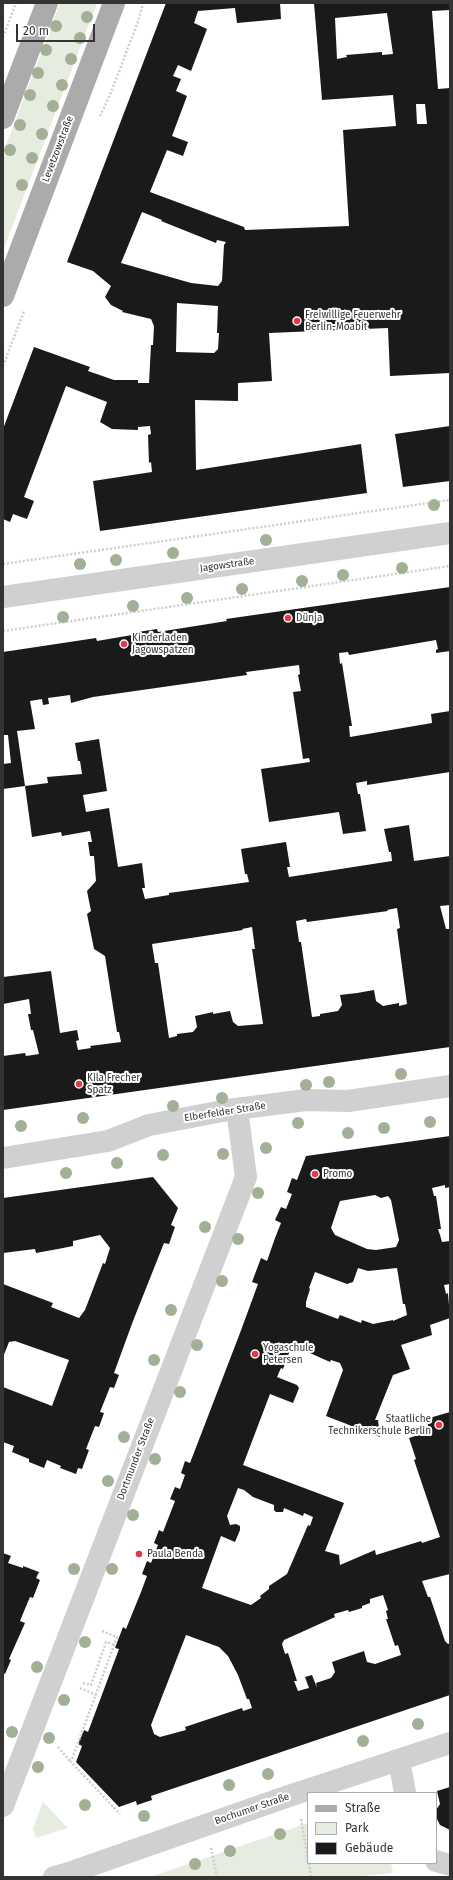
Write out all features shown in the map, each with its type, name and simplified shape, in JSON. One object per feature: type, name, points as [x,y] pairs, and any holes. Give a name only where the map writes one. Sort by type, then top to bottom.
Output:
[{"type":"main road","points":[[3,118],[47,3]]},
{"type":"main road","name":"Levetzowstraße","points":[[3,296],[114,3]]},
{"type":"street","name":"Jagowstraße","points":[[3,597],[450,533]]},
{"type":"street","name":"Elberfelder Straße","points":[[3,1158],[108,1141],[149,1125],[237,1109],[306,1100],[348,1101],[450,1086]]},
{"type":"street","name":"Dortmunder Straße","points":[[3,1806],[214,1256],[246,1177],[237,1109]]},
{"type":"street","name":"Bochumer Straße","points":[[54,1877],[283,1798],[450,1743]]},
{"type":"street","points":[[399,1760],[405,1792]]},
{"type":"street","points":[[437,1861],[450,1865]]},
{"type":"path","points":[[3,37],[16,3]]},
{"type":"path","points":[[3,564],[450,500]]},
{"type":"path","points":[[3,631],[450,566]]},
{"type":"path","points":[[71,1762],[118,1636],[102,1631]]},
{"type":"path","points":[[83,1682],[92,1685],[106,1642],[115,1644]]},
{"type":"path","points":[[80,1688],[96,1695]]},
{"type":"path","points":[[58,1747],[120,1814]]},
{"type":"path","points":[[301,1819],[307,1854]]},
{"type":"path","points":[[211,1848],[217,1877]]},
{"type":"path","points":[[309,1864],[311,1877]]},
{"type":"green space","points":[[60,3],[97,3],[3,251],[3,153]]},
{"type":"green space","points":[[43,1802],[68,1828],[36,1838],[33,1829]]},
{"type":"green space","points":[[307,1823],[307,1864],[391,1864],[393,1873],[352,1877],[150,1877]]},
{"type":"building","points":[[166,3],[280,3],[281,19],[237,23],[235,8],[198,11],[194,23],[207,29],[191,71],[178,65],[173,76],[181,79],[176,91],[187,96],[172,136],[188,142],[183,156],[167,150],[150,192],[244,227],[245,230],[349,226],[343,130],[396,126],[393,95],[322,100],[314,3],[450,3],[450,10],[432,11],[438,89],[450,88],[450,373],[390,376],[388,328],[269,333],[272,381],[238,383],[238,401],[195,400],[196,470],[361,444],[367,493],[100,531],[93,481],[152,472],[151,462],[149,463],[148,435],[151,434],[150,426],[138,427],[138,430],[112,429],[100,422],[107,402],[66,386],[24,497],[34,501],[27,519],[13,514],[10,522],[3,519],[3,429],[34,347],[90,367],[88,371],[114,380],[138,380],[138,383],[149,383],[151,345],[153,345],[154,326],[151,319],[122,312],[123,311],[111,305],[105,297],[111,286],[93,271],[67,262]],"holes":[[[387,13],[393,54],[382,55],[382,52],[346,55],[347,57],[337,59],[335,18]],[[416,104],[425,104],[427,124],[417,124]],[[142,212],[216,243],[217,240],[226,242],[224,245],[222,281],[218,286],[191,283],[121,263]],[[177,303],[218,306],[218,349],[214,353],[176,352]]]},
{"type":"building","points":[[450,426],[450,481],[403,487],[395,434]]},
{"type":"building","points":[[450,587],[450,651],[436,653],[436,650],[438,649],[436,640],[349,655],[348,652],[339,653],[340,664],[342,663],[352,726],[349,726],[350,737],[432,723],[431,714],[450,711],[450,772],[367,785],[367,781],[356,783],[358,794],[360,794],[366,831],[343,834],[339,812],[269,822],[261,769],[310,762],[309,758],[303,759],[293,692],[301,691],[298,675],[300,674],[299,665],[246,672],[247,675],[93,697],[71,703],[70,695],[48,698],[49,704],[43,705],[42,699],[30,701],[35,729],[17,731],[25,786],[3,789],[3,764],[11,763],[8,735],[3,735],[3,652],[96,638],[97,641],[157,629],[158,632],[227,621],[226,619]]},
{"type":"building","points":[[99,739],[107,791],[83,795],[86,812],[109,808],[118,867],[142,863],[145,888],[142,888],[145,899],[169,895],[169,893],[249,882],[247,874],[245,874],[241,849],[286,842],[290,867],[287,867],[289,877],[392,861],[391,852],[389,852],[384,829],[409,825],[414,861],[450,856],[450,905],[440,906],[446,929],[449,929],[450,937],[450,1047],[3,1110],[3,1056],[25,1053],[26,1056],[39,1054],[33,1030],[31,1030],[28,1014],[31,1014],[29,999],[3,1004],[3,977],[51,971],[60,1033],[77,1030],[79,1040],[76,1041],[78,1050],[91,1048],[90,1046],[121,1042],[119,1032],[117,1032],[105,956],[94,949],[87,914],[91,911],[87,891],[96,881],[94,856],[90,856],[88,842],[92,842],[90,831],[62,836],[61,832],[32,837],[25,786],[48,783],[47,777],[82,774],[75,743]],"holes":[[[397,908],[400,928],[397,929],[407,1004],[399,1006],[399,1003],[383,1006],[376,1001],[374,990],[340,995],[342,1005],[338,1011],[312,1017],[301,942],[299,942],[296,921],[306,919],[307,922],[388,911],[387,910]],[[252,927],[255,949],[252,949],[263,1024],[238,1026],[233,1022],[230,1011],[213,1014],[213,1012],[195,1016],[197,1027],[193,1032],[177,1034],[177,1036],[169,1038],[158,963],[155,963],[152,944],[243,930],[242,929]]]},
{"type":"building","points":[[450,1136],[450,1187],[445,1188],[445,1185],[432,1188],[434,1196],[436,1196],[441,1229],[438,1229],[442,1242],[450,1241],[450,1284],[444,1285],[446,1294],[448,1293],[450,1318],[430,1325],[432,1335],[401,1345],[410,1369],[393,1375],[375,1420],[378,1420],[380,1437],[326,1416],[343,1370],[340,1363],[331,1360],[330,1362],[292,1345],[283,1369],[281,1368],[277,1377],[297,1385],[299,1388],[293,1403],[270,1394],[243,1465],[344,1503],[325,1551],[339,1555],[340,1565],[375,1550],[376,1555],[421,1541],[422,1543],[440,1537],[414,1460],[416,1459],[409,1438],[430,1431],[426,1419],[450,1412],[450,1574],[422,1581],[428,1597],[430,1597],[445,1641],[448,1644],[450,1643],[450,1695],[151,1796],[152,1800],[137,1805],[136,1801],[119,1807],[76,1762],[82,1746],[78,1744],[84,1730],[88,1732],[119,1649],[115,1648],[123,1627],[126,1629],[147,1576],[142,1574],[147,1561],[151,1563],[158,1545],[154,1543],[159,1530],[163,1532],[175,1501],[170,1499],[175,1487],[180,1489],[185,1475],[181,1473],[185,1461],[190,1463],[240,1333],[258,1284],[252,1282],[261,1258],[267,1261],[281,1223],[275,1220],[281,1207],[286,1209],[292,1194],[287,1192],[292,1178],[297,1180],[306,1156]],"holes":[[[375,1195],[381,1198],[388,1196],[391,1200],[399,1240],[396,1247],[376,1250],[367,1249],[335,1235],[331,1228],[340,1201]],[[358,1268],[368,1271],[397,1268],[403,1304],[405,1304],[407,1315],[393,1321],[373,1324],[362,1320],[361,1323],[340,1315],[338,1319],[306,1307],[309,1288],[315,1272],[347,1284],[353,1282]],[[238,1488],[244,1490],[253,1497],[274,1505],[274,1510],[276,1512],[283,1512],[284,1508],[303,1516],[304,1513],[313,1517],[310,1526],[308,1525],[287,1574],[269,1586],[269,1589],[260,1596],[261,1598],[251,1605],[202,1588],[221,1536],[235,1542],[240,1530],[240,1526],[236,1524],[230,1525],[227,1516]],[[383,1595],[388,1610],[386,1611],[388,1619],[386,1619],[395,1646],[398,1645],[401,1655],[375,1664],[367,1662],[364,1651],[332,1662],[335,1672],[331,1678],[316,1683],[317,1688],[312,1675],[305,1677],[309,1688],[298,1691],[294,1681],[297,1681],[288,1653],[285,1654],[282,1644],[284,1640],[335,1617],[334,1614],[348,1610],[349,1612],[362,1608],[362,1606],[370,1603],[370,1599]],[[186,1635],[219,1647],[228,1656],[252,1708],[243,1711],[242,1708],[185,1727],[186,1730],[160,1737],[154,1734],[151,1725]]]},
{"type":"building","points":[[153,1177],[178,1208],[171,1225],[175,1227],[169,1244],[164,1243],[133,1321],[114,1373],[119,1375],[114,1388],[110,1387],[100,1412],[104,1413],[99,1427],[95,1426],[86,1449],[89,1450],[82,1469],[78,1468],[76,1474],[60,1468],[61,1466],[47,1460],[44,1468],[29,1462],[29,1459],[12,1452],[14,1446],[3,1442],[3,1387],[52,1406],[69,1360],[15,1341],[9,1342],[3,1357],[3,1284],[53,1303],[51,1307],[79,1318],[85,1310],[103,1263],[105,1264],[110,1248],[100,1235],[73,1241],[73,1246],[58,1249],[36,1253],[35,1249],[3,1253],[3,1198]]},
{"type":"building","points":[[3,1553],[11,1556],[8,1563],[23,1568],[23,1566],[39,1572],[36,1578],[40,1580],[33,1598],[30,1597],[20,1621],[25,1623],[9,1659],[11,1660],[5,1674],[3,1673]]},
{"type":"building","points":[[450,1787],[450,1830],[440,1825],[437,1819],[437,1808],[440,1804],[437,1791]]},
{"type":"place","name":"Freiwillige Feuerwehr Berlin-Moabit","points":[[297,321]]},
{"type":"place","name":"Dünja","points":[[288,618]]},
{"type":"place","name":"Kinderladen Jagowspatzen","points":[[124,644]]},
{"type":"place","name":"Kila Frecher Spatz","points":[[79,1084]]},
{"type":"place","name":"Promo","points":[[315,1174]]},
{"type":"place","name":"Yogaschule Petersen","points":[[255,1354]]},
{"type":"place","name":"Staatliche Technikerschule Berlin","points":[[439,1425]]},
{"type":"place","name":"Paula Benda","points":[[139,1554]]}]
